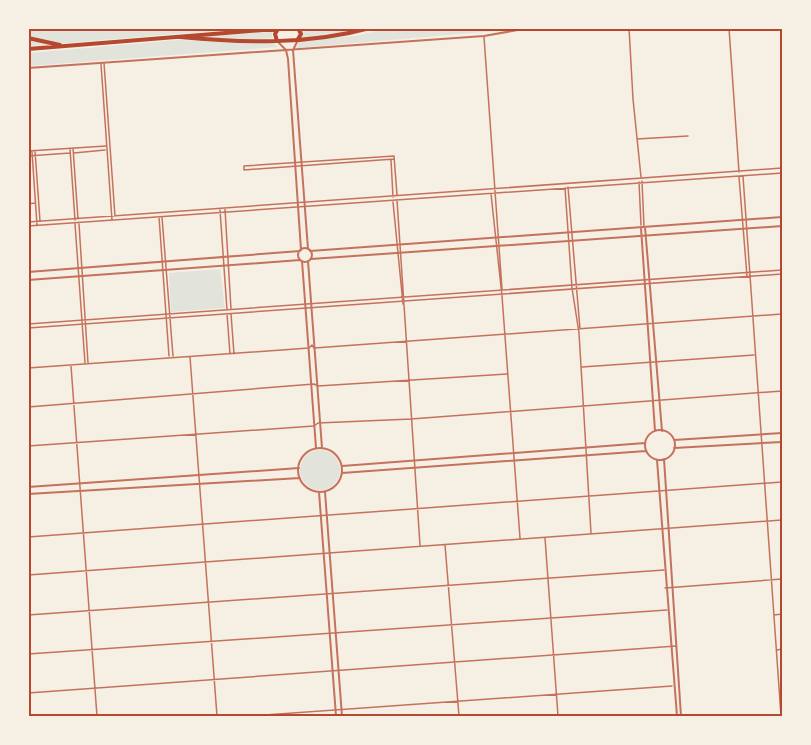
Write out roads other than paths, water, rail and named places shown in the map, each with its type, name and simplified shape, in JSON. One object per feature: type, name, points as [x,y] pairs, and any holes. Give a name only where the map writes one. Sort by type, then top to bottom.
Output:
[{"type":"highway","points":[[28,49],[288,28]]},
{"type":"highway","points":[[298,28],[301,34],[298,40]]},
{"type":"highway","points":[[170,36],[231,42],[277,41],[298,40],[370,28]]},
{"type":"highway","points":[[277,41],[275,34],[278,29]]},
{"type":"highway","points":[[28,38],[63,45]]},
{"type":"street","points":[[28,68],[484,36],[530,28]]},
{"type":"street","points":[[630,28],[645,284],[656,361],[662,431]]},
{"type":"street","points":[[729,28],[746,272],[749,278]]},
{"type":"street","points":[[484,36],[497,237]]},
{"type":"street","points":[[298,40],[292,50],[310,260],[311,305],[322,448]]},
{"type":"street","points":[[277,41],[286,50],[316,448]]},
{"type":"street","points":[[102,63],[116,218]]},
{"type":"street","points":[[636,139],[688,136]]},
{"type":"street","points":[[37,203],[30,151],[108,146]]},
{"type":"street","points":[[71,148],[86,320],[87,364]]},
{"type":"street","points":[[30,155],[109,150]]},
{"type":"street","points":[[109,150],[112,218]]},
{"type":"street","points":[[35,151],[39,225]]},
{"type":"street","points":[[302,164],[392,156],[397,198],[420,546]]},
{"type":"street","points":[[296,164],[244,170],[244,166],[392,159]]},
{"type":"street","points":[[392,159],[393,198],[399,244]]},
{"type":"street","points":[[28,226],[112,218],[225,213],[305,204],[783,168]]},
{"type":"street","points":[[740,170],[743,176],[747,219],[754,355],[781,717]]},
{"type":"street","points":[[640,179],[783,173]]},
{"type":"street","points":[[493,186],[491,191],[498,246],[520,539]]},
{"type":"street","points":[[566,186],[579,333],[591,534]]},
{"type":"street","points":[[28,204],[37,203]]},
{"type":"street","points":[[162,215],[225,208],[299,205]]},
{"type":"street","points":[[225,208],[232,354]]},
{"type":"street","points":[[220,209],[232,354]]},
{"type":"street","points":[[158,215],[173,357]]},
{"type":"street","points":[[162,215],[164,262]]},
{"type":"street","points":[[28,272],[300,250],[783,217]]},
{"type":"street","points":[[28,222],[77,221]]},
{"type":"street","points":[[28,280],[783,226]]},
{"type":"street","points":[[342,466],[645,443],[655,431],[650,362],[649,281],[643,236]]},
{"type":"street","points":[[28,324],[167,313],[403,301],[645,284],[649,281],[783,270]]},
{"type":"street","points":[[311,305],[645,279],[649,281],[749,278],[783,274]]},
{"type":"street","points":[[81,276],[82,324],[87,364]]},
{"type":"street","points":[[28,328],[227,314],[306,305]]},
{"type":"street","points":[[28,368],[309,348],[312,345],[314,348],[783,314]]},
{"type":"street","points":[[168,318],[169,358]]},
{"type":"street","points":[[581,367],[754,355]]},
{"type":"street","points":[[190,356],[217,717]]},
{"type":"street","points":[[71,365],[97,717]]},
{"type":"street","points":[[28,407],[311,387],[314,384],[318,386],[507,374]]},
{"type":"street","points":[[28,446],[314,426],[318,423],[320,425],[411,419],[783,391]]},
{"type":"street","points":[[342,473],[646,451],[657,460],[664,459],[671,455],[674,441],[670,435],[662,431],[655,431]]},
{"type":"street","points":[[674,441],[783,433]]},
{"type":"street","points":[[674,448],[783,442]]},
{"type":"street","points":[[645,443],[646,451]]},
{"type":"street","points":[[316,448],[322,448],[333,452],[342,466],[342,473],[336,485],[325,492],[319,492],[307,488],[300,478],[299,468],[305,454],[316,448]]},
{"type":"street","points":[[664,459],[681,717]]},
{"type":"street","points":[[657,460],[672,687],[677,717]]},
{"type":"street","points":[[28,487],[299,468]]},
{"type":"street","points":[[28,494],[300,478]]},
{"type":"street","points":[[28,537],[783,482]]},
{"type":"street","points":[[319,492],[336,717]]},
{"type":"street","points":[[325,492],[342,717]]},
{"type":"street","points":[[28,575],[783,520]]},
{"type":"street","points":[[545,537],[558,717]]},
{"type":"street","points":[[445,544],[459,717]]},
{"type":"street","points":[[28,615],[664,570]]},
{"type":"street","points":[[665,588],[783,579]]},
{"type":"street","points":[[28,654],[667,610]]},
{"type":"street","points":[[773,615],[783,614]]},
{"type":"street","points":[[28,693],[677,646]]},
{"type":"street","points":[[776,650],[783,649]]},
{"type":"street","points":[[778,683],[783,683]]},
{"type":"street","points":[[249,717],[672,687]]}]
